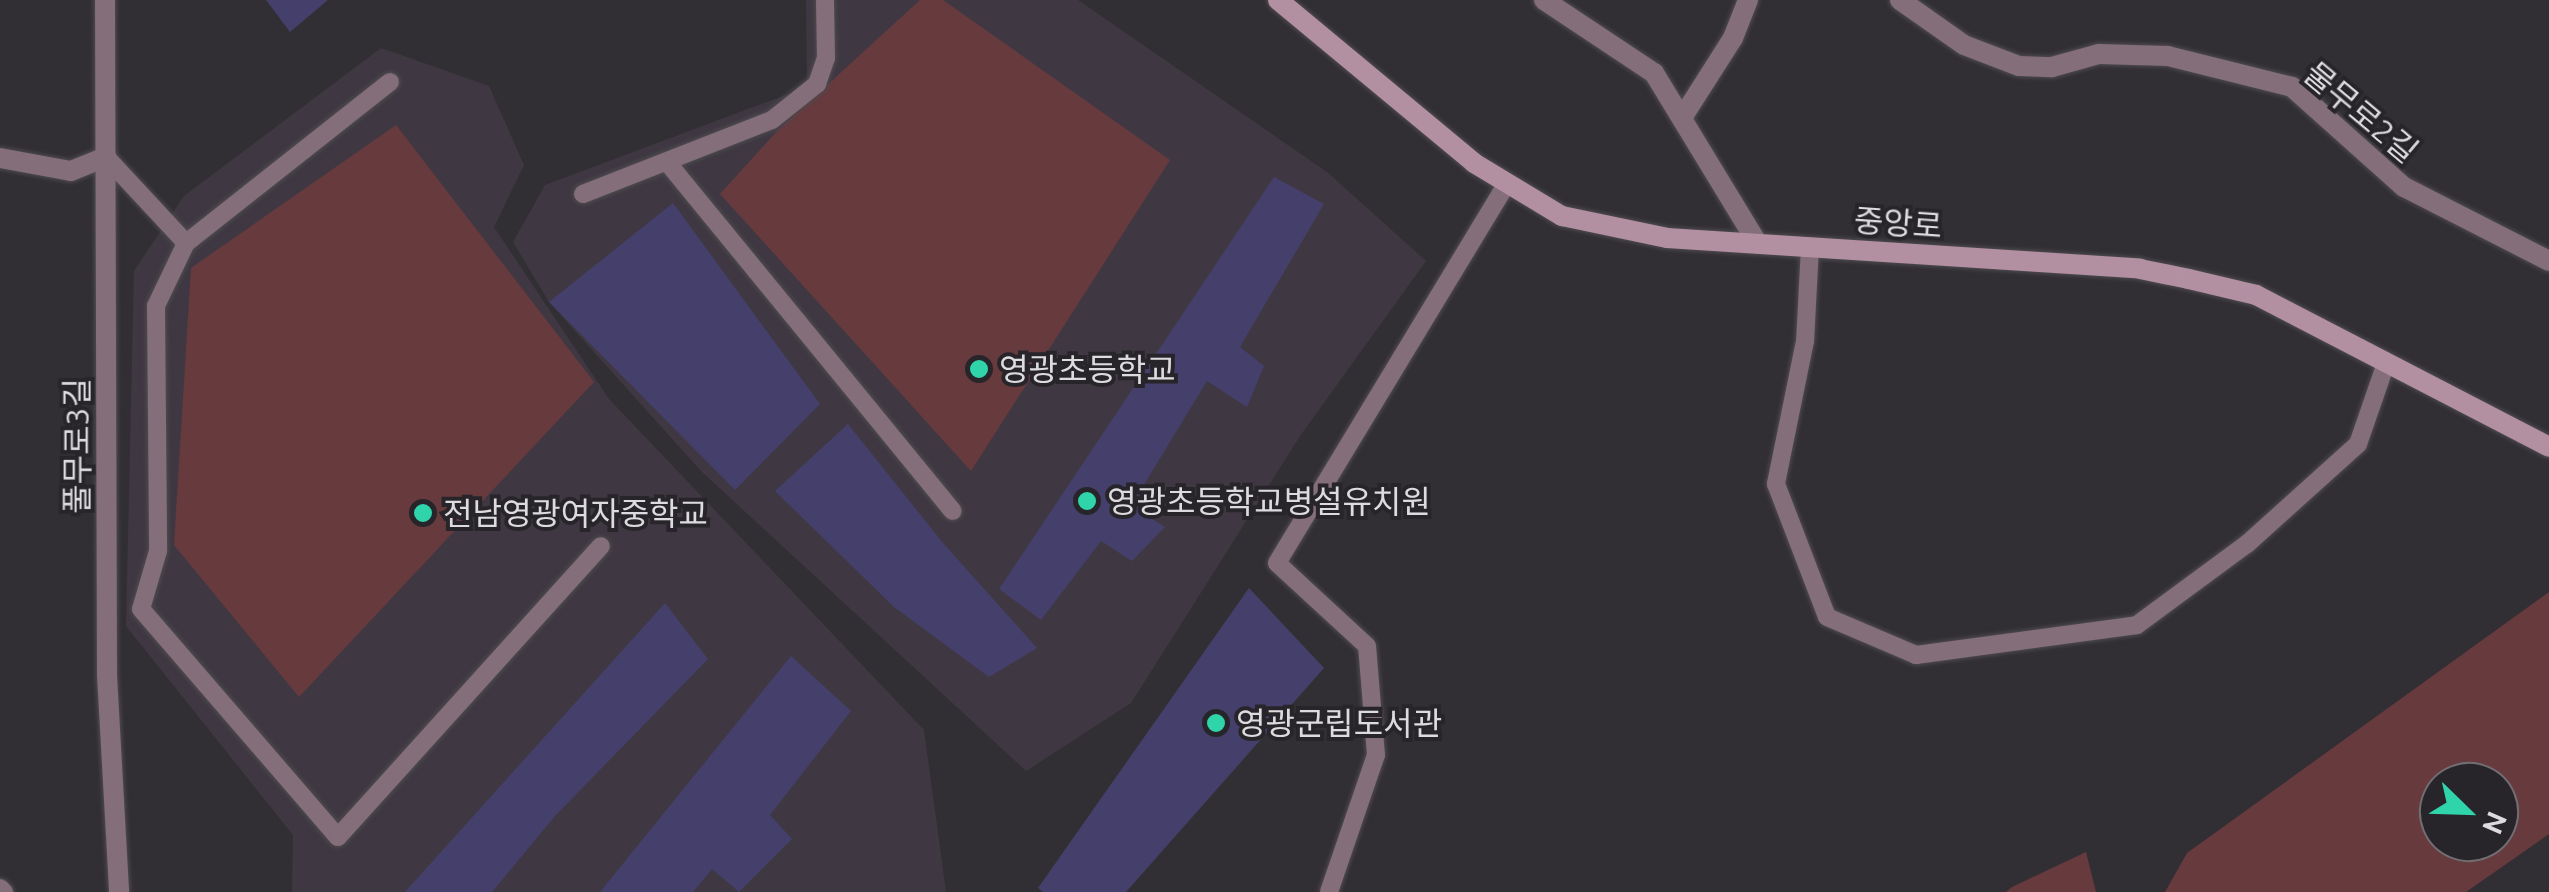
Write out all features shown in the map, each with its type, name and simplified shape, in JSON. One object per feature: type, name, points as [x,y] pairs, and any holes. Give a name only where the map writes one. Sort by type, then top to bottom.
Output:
[{"type":"street","name":"풀무로3길","points":[[105,0],[108,675],[119,892]]},
{"type":"street","name":"중앙로","points":[[1278,0],[1474,164],[1562,216],[1667,238],[2140,269],[2256,295],[2549,448]]},
{"type":"street","points":[[1544,0],[1654,73],[1758,244]]},
{"type":"street","points":[[1682,118],[1734,38],[1748,0]]},
{"type":"street","name":"물무로2길","points":[[1900,0],[1964,45],[2019,66],[2052,66],[2099,54],[2168,56],[2292,86],[2404,187],[2549,261]]},
{"type":"street","points":[[0,158],[71,172],[106,157]]},
{"type":"lane","points":[[583,194],[772,120],[818,84],[826,58],[825,0]]},
{"type":"lane","points":[[390,82],[186,243],[156,306],[158,551],[141,609],[338,836],[601,546]]},
{"type":"lane","points":[[106,157],[186,243]]},
{"type":"lane","points":[[668,162],[953,510]]},
{"type":"lane","points":[[1329,892],[1376,755],[1367,646],[1277,564],[1507,183]]},
{"type":"lane","points":[[1810,247],[1805,341],[1776,484],[1826,617],[1916,655],[2137,625],[2247,544],[2358,444],[2386,362]]},
{"type":"shaded area","name":"영광초등학교","points":[[806,0],[1078,0],[1327,172],[1426,261],[1300,436],[1131,703],[1026,771],[701,471],[549,302],[513,242],[545,185],[807,87]]},
{"type":"shaded area","points":[[920,0],[943,0],[1170,160],[971,471],[720,194],[778,130]]},
{"type":"shaded area","name":"전남영광여자중학교","points":[[381,48],[489,86],[524,165],[494,227],[609,399],[924,730],[946,892],[292,892],[293,835],[126,626],[134,271],[184,196]]},
{"type":"shaded area","points":[[396,125],[594,382],[299,697],[174,545],[191,268]]},
{"type":"shaded area","points":[[2549,592],[2549,834],[2519,855],[2519,762],[2419,762],[2419,862],[2509,862],[2466,892],[2165,892],[2187,853]]},
{"type":"shaded area","points":[[2086,852],[2096,892],[2006,892],[2012,887]]},
{"type":"building","points":[[266,0],[328,0],[290,32]]},
{"type":"building","points":[[1274,177],[1324,204],[1240,347],[1264,366],[1247,407],[1207,381],[1131,506],[1165,527],[1132,561],[1101,541],[1041,620],[999,589]]},
{"type":"building","points":[[673,203],[820,404],[735,490],[549,302]]},
{"type":"building","points":[[848,424],[943,543],[1037,648],[989,677],[894,607],[775,491]]},
{"type":"building","name":"영광군립도서관","points":[[1249,588],[1324,668],[1126,892],[1043,892],[1038,888]]},
{"type":"building","points":[[665,603],[708,659],[555,816],[492,892],[405,892]]},
{"type":"building","points":[[791,656],[851,711],[770,815],[792,839],[739,892],[712,869],[693,892],[600,892]]},
{"type":"place","name":"영광초등학교","points":[[979,369]]},
{"type":"place","name":"영광초등학교병설유치원","points":[[1087,501]]},
{"type":"place","name":"전남영광여자중학교","points":[[423,513]]},
{"type":"place","name":"영광군립도서관","points":[[1216,723]]}]
